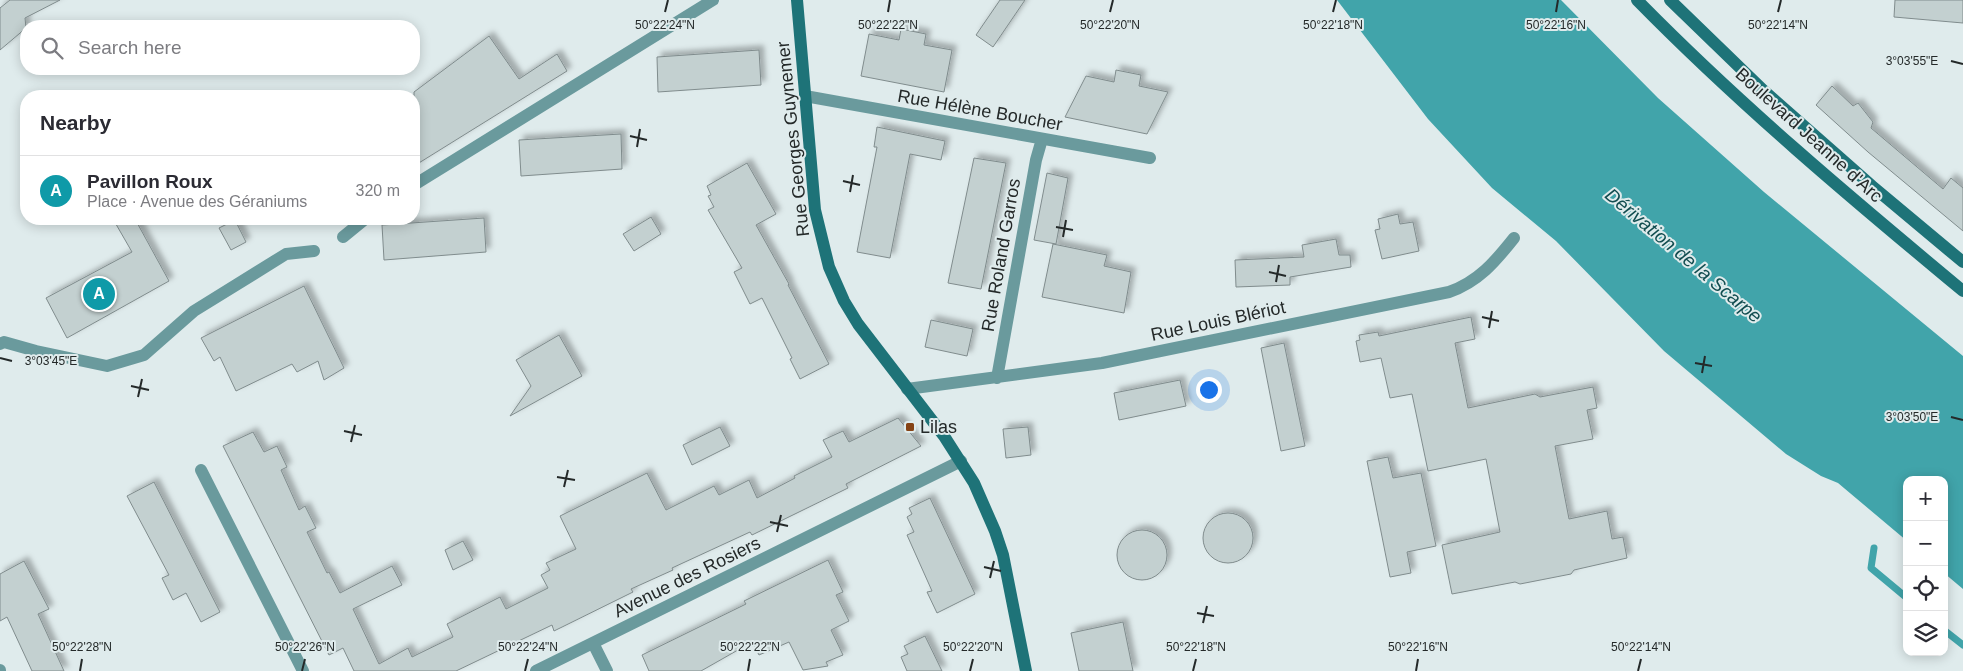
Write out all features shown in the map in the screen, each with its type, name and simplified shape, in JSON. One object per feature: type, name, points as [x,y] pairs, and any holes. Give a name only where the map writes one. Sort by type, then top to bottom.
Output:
[{"type":"main road","name":"Rue Georges Guynemer","points":[[797,0],[815,210],[829,267],[858,324],[944,436],[961,461],[984,504],[1003,555],[1026,671]]},
{"type":"main road","name":"Boulevard Jeanne d'Arc","points":[[1637,0],[1783,137],[1867,211],[1963,291]]},
{"type":"main road","name":"Boulevard Jeanne d'Arc","points":[[1670,0],[1763,90],[1872,186],[1963,262]]},
{"type":"street","points":[[420,181],[713,0]]},
{"type":"street","name":"Rue Hélène Boucher","points":[[805,96],[1150,158]]},
{"type":"street","name":"Rue Roland Garros","points":[[997,378],[1036,160],[1042,139]]},
{"type":"street","points":[[343,237],[358,225]]},
{"type":"street","name":"Rue Louis Blériot","points":[[907,389],[1102,363],[1449,292],[1474,281],[1484,273],[1514,238]]},
{"type":"street","points":[[0,344],[4,342],[36,351],[107,366],[144,355],[194,311],[286,254],[314,251]]},
{"type":"street","name":"Avenue des Rosiers","points":[[536,671],[961,461]]},
{"type":"street","points":[[201,470],[303,671]]},
{"type":"street","points":[[592,643],[607,671]]},
{"type":"water","name":"Dérivation de la Scarpe","points":[[1337,0],[1561,0],[1658,98],[1764,192],[1963,356],[1963,589],[1948,576],[1948,476],[1903,476],[1903,538],[1838,483],[1821,476],[1786,454],[1664,351],[1556,241],[1492,188],[1428,119]]},
{"type":"building","points":[[10,0],[60,0],[25,18],[25,20],[20,20],[20,33],[0,50],[0,8]]},
{"type":"building","points":[[1000,0],[1025,0],[993,47],[976,35]]},
{"type":"building","points":[[1895,0],[1963,0],[1963,23],[1894,17]]},
{"type":"building","points":[[901,29],[926,34],[924,45],[952,50],[944,92],[861,76],[869,34],[899,40]]},
{"type":"building","points":[[489,36],[519,79],[557,54],[567,71],[420,162],[420,90],[417,90]]},
{"type":"building","points":[[759,50],[761,85],[658,92],[657,57]]},
{"type":"building","points":[[1116,70],[1141,75],[1139,86],[1168,92],[1147,134],[1065,117],[1086,76],[1114,82]]},
{"type":"building","points":[[1832,86],[1853,106],[1858,103],[1873,122],[1871,128],[1943,189],[1951,178],[1963,188],[1963,231],[1868,152],[1816,105]]},
{"type":"building","points":[[877,127],[945,141],[941,160],[910,154],[890,258],[857,252],[877,147],[874,147]]},
{"type":"building","points":[[621,134],[622,169],[521,176],[519,140]]},
{"type":"building","points":[[974,158],[1006,163],[981,289],[948,283]]},
{"type":"building","points":[[747,163],[776,214],[756,225],[789,284],[829,364],[800,379],[790,359],[792,358],[762,298],[750,304],[734,272],[742,268],[708,210],[714,207],[708,196],[711,195],[707,186]]},
{"type":"building","points":[[1047,173],[1068,178],[1056,244],[1034,240]]},
{"type":"building","points":[[1398,214],[1400,224],[1413,222],[1419,251],[1382,259],[1375,230],[1380,229],[1378,219]]},
{"type":"building","points":[[651,217],[661,234],[634,251],[623,234]]},
{"type":"building","points":[[484,218],[486,252],[384,260],[382,225],[420,225],[420,222]]},
{"type":"building","points":[[116,225],[138,225],[169,281],[67,338],[46,298],[132,252]]},
{"type":"building","points":[[225,225],[238,225],[246,242],[231,250],[219,228]]},
{"type":"building","points":[[1336,239],[1339,255],[1350,255],[1351,267],[1290,277],[1290,285],[1236,287],[1235,260],[1304,257],[1302,245]]},
{"type":"building","points":[[1053,244],[1107,255],[1104,266],[1131,272],[1124,313],[1042,297]]},
{"type":"building","points":[[304,286],[344,368],[324,380],[318,361],[297,372],[292,364],[236,391],[220,357],[214,361],[201,338]]},
{"type":"building","points":[[1471,317],[1475,339],[1455,343],[1468,408],[1535,394],[1540,397],[1593,387],[1597,408],[1587,410],[1593,439],[1555,446],[1569,519],[1607,511],[1612,539],[1623,537],[1627,558],[1574,570],[1571,574],[1452,594],[1442,545],[1500,532],[1486,459],[1428,471],[1412,394],[1390,398],[1381,358],[1360,362],[1356,341],[1360,340],[1359,335],[1378,332],[1379,336]]},
{"type":"building","points":[[931,320],[973,329],[967,356],[925,347]]},
{"type":"building","points":[[559,335],[582,376],[510,416],[531,386],[516,360]]},
{"type":"building","points":[[1284,343],[1305,446],[1281,451],[1261,348]]},
{"type":"building","points":[[1180,380],[1186,406],[1119,420],[1114,393]]},
{"type":"building","points":[[898,418],[921,446],[846,484],[848,488],[752,535],[750,532],[672,568],[673,570],[631,589],[633,592],[554,631],[552,625],[456,671],[354,671],[343,648],[329,655],[223,446],[253,432],[264,452],[277,446],[287,467],[281,470],[299,510],[305,506],[316,528],[307,532],[327,573],[329,572],[340,593],[392,566],[402,585],[353,609],[379,664],[408,648],[412,657],[453,637],[447,624],[500,597],[506,609],[548,588],[541,575],[550,570],[546,563],[576,549],[560,516],[647,473],[666,510],[714,486],[719,495],[749,480],[757,498],[795,478],[794,476],[832,457],[823,440],[843,431],[849,442]]},
{"type":"building","points":[[720,427],[730,446],[692,465],[683,445]]},
{"type":"building","points":[[1028,427],[1031,455],[1006,458],[1003,429]]},
{"type":"building","points":[[1388,457],[1393,478],[1421,473],[1436,546],[1407,552],[1411,573],[1390,577],[1367,461]]},
{"type":"building","points":[[154,482],[220,612],[201,622],[186,593],[173,600],[162,578],[169,575],[127,496]]},
{"type":"building","points":[[930,498],[975,594],[937,613],[927,592],[932,591],[907,535],[914,532],[907,517],[912,514],[909,508]]},
{"type":"building","points":[[1228,513],[1238,515],[1246,520],[1251,528],[1253,538],[1251,548],[1246,556],[1238,561],[1228,563],[1218,561],[1210,556],[1205,548],[1203,538],[1205,528],[1210,520],[1218,515]]},
{"type":"building","points":[[1142,530],[1152,532],[1160,537],[1165,545],[1167,555],[1165,565],[1160,573],[1152,578],[1142,580],[1132,578],[1124,573],[1119,565],[1117,555],[1119,545],[1124,537],[1132,532]]},
{"type":"building","points":[[463,541],[473,560],[453,570],[445,550]]},
{"type":"building","points":[[828,560],[843,592],[836,595],[849,621],[831,630],[843,655],[826,662],[828,666],[803,670],[789,642],[759,655],[752,642],[701,671],[649,671],[642,655],[746,604],[744,601]]},
{"type":"building","points":[[24,561],[49,609],[38,614],[64,671],[32,671],[7,617],[0,621],[0,574]]},
{"type":"building","points":[[1123,622],[1133,671],[1079,671],[1071,633]]},
{"type":"building","points":[[925,636],[942,671],[907,671],[901,657],[908,654],[904,646]]},
{"type":"waterway","points":[[1874,548],[1871,568],[1903,595]]},
{"type":"waterway","points":[[1948,633],[1963,645]]},
{"type":"place","name":"Pavillon Roux","points":[[99,294]]},
{"type":"place","name":"Lilas","points":[[910,427]]}]
